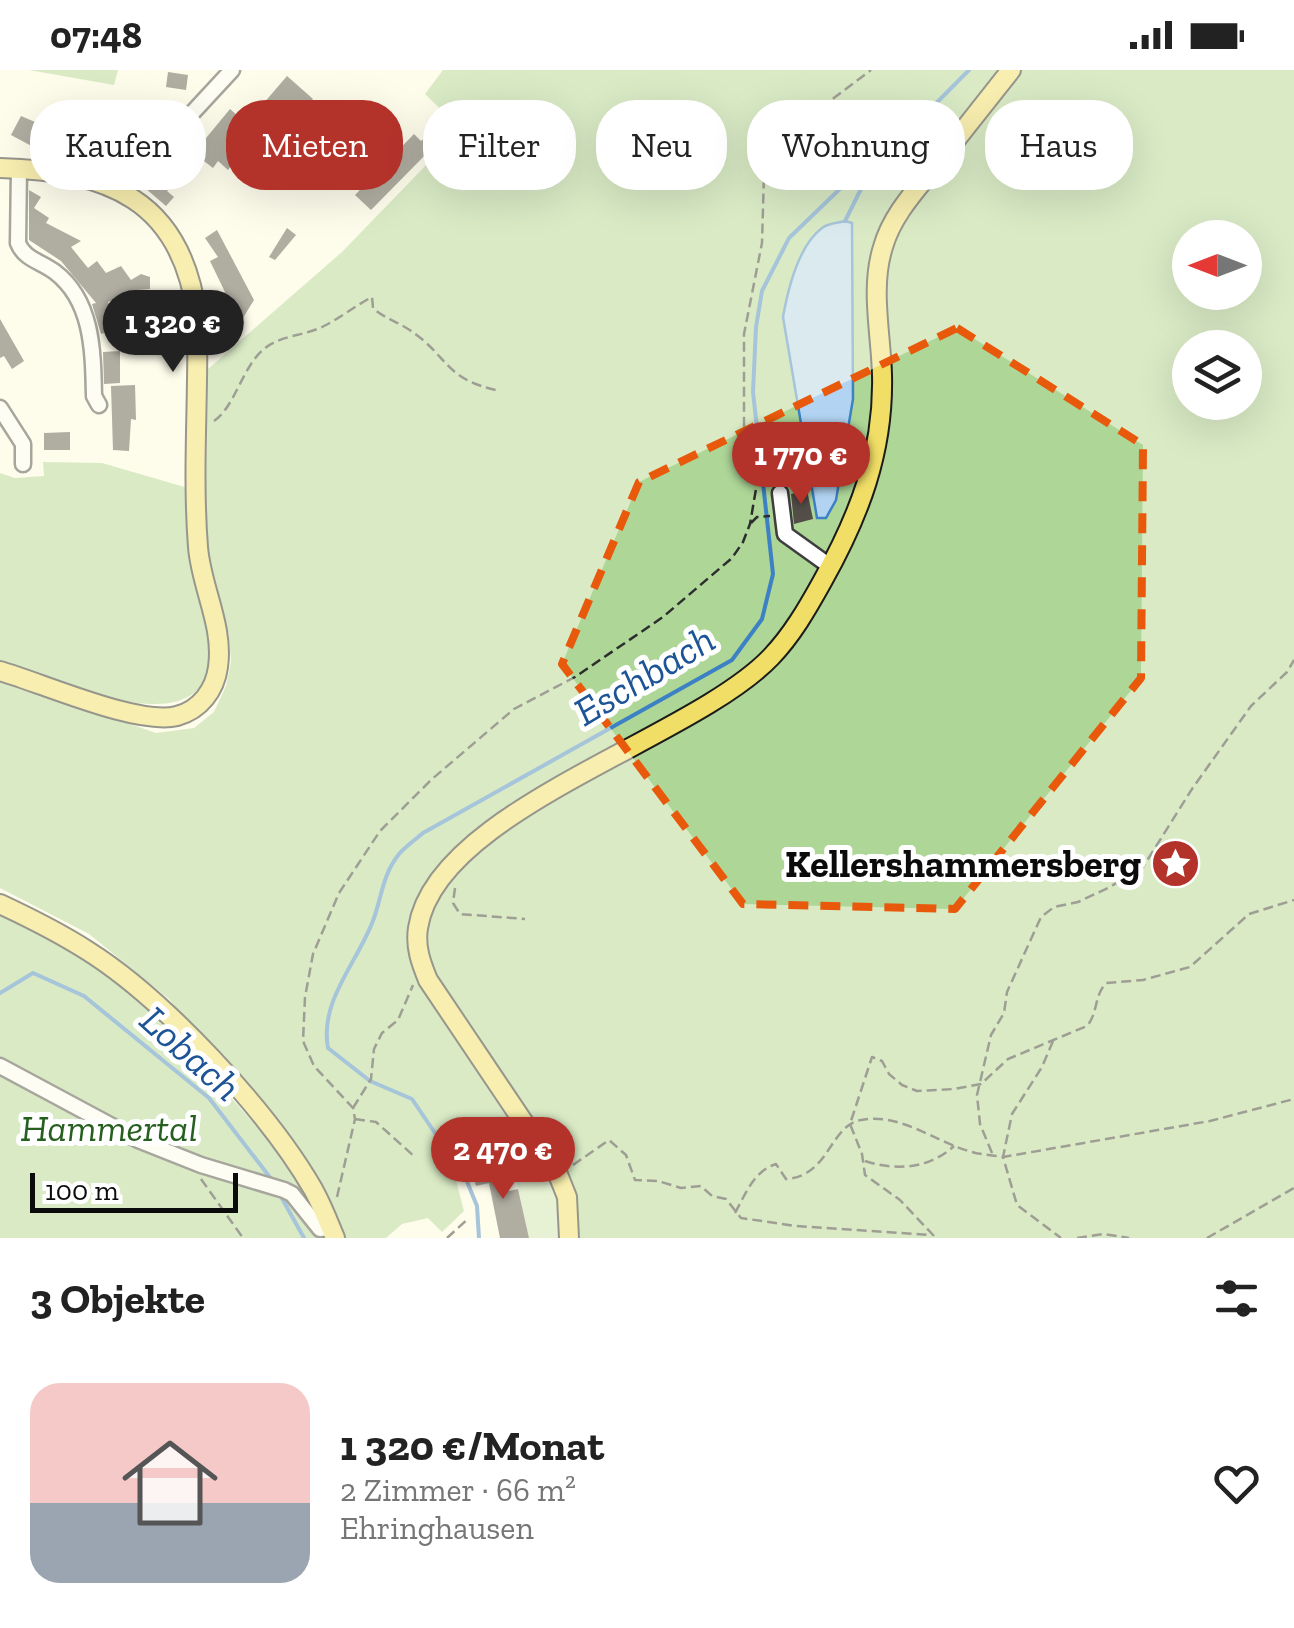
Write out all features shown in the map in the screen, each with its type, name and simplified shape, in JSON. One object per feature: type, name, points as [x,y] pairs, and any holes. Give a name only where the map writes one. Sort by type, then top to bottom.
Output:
[{"type":"main road","points":[[568,1238],[567,1197],[558,1172],[437,997],[422,965],[417,938],[421,916],[436,887],[458,860],[542,798],[747,678],[786,640],[815,595],[860,507],[876,452],[882,376],[877,283],[884,241],[902,208],[1011,70]]},
{"type":"main road","points":[[0,671],[155,718],[180,716],[204,700],[216,676],[219,650],[198,547],[196,317],[190,280],[164,230],[121,190]]},
{"type":"main road","points":[[0,904],[90,952],[155,1002],[236,1087],[278,1138],[311,1186],[332,1233]]},
{"type":"street","points":[[204,100],[232,70]]},
{"type":"street","points":[[9,168],[22,253],[60,276],[78,297],[90,336],[94,396],[99,405]]},
{"type":"street","points":[[0,408],[23,444],[23,464]]},
{"type":"street","points":[[780,494],[785,534],[830,567]]},
{"type":"street","points":[[3,1067],[138,1140],[292,1194],[320,1229],[332,1233]]},
{"type":"path","points":[[750,524],[756,489],[744,436],[742,369],[748,302],[762,244],[764,174],[770,154],[782,137],[871,70]]},
{"type":"path","points":[[196,434],[222,416],[237,384],[262,350],[328,324],[372,297],[373,308],[432,347],[461,378],[473,385],[500,390]]},
{"type":"path","points":[[332,1233],[355,1119],[353,1108],[309,1059],[302,1030],[320,933],[360,860],[380,831],[431,780],[514,709],[575,677],[663,617],[732,558],[757,517],[782,517]]},
{"type":"path","points":[[992,1154],[977,1103],[991,1035],[1004,1013],[1007,992],[1041,917],[1054,907],[1078,902],[1108,888],[1143,867],[1176,812],[1251,706],[1288,672],[1294,660]]},
{"type":"path","points":[[458,860],[452,903],[460,914],[524,920]]},
{"type":"path","points":[[736,1212],[757,1174],[765,1168],[776,1164],[786,1179],[808,1174],[850,1124],[872,1057],[882,1061],[902,1085],[917,1090],[932,1092],[981,1084],[1008,1059],[1088,1026],[1093,1020],[1098,993],[1106,983],[1143,980],[1190,967],[1249,914],[1294,900]]},
{"type":"path","points":[[353,1108],[371,1079],[374,1050],[382,1033],[398,1020],[418,975]]},
{"type":"path","points":[[1052,1041],[1042,1067],[1012,1114],[1003,1156],[1017,1205],[1060,1238],[1070,1238]]},
{"type":"path","points":[[850,1124],[862,1119],[898,1123],[974,1153],[1003,1156],[1210,1122],[1294,1099]]},
{"type":"path","points":[[355,1119],[376,1122],[415,1157]]},
{"type":"path","points":[[558,1172],[608,1140],[626,1155],[634,1180],[658,1181],[681,1188],[702,1186],[712,1196],[726,1199],[742,1218],[934,1236],[900,1200],[865,1176],[850,1124]]},
{"type":"path","points":[[863,1160],[888,1168],[937,1162],[954,1146]]},
{"type":"path","points":[[201,1165],[202,1181],[243,1238]]},
{"type":"path","points":[[1207,1238],[1294,1188]]},
{"type":"path","points":[[446,1238],[469,1218]]},
{"type":"path","points":[[1076,1238],[1104,1234],[1129,1238]]},
{"type":"highlighted area","points":[[957,328],[1143,445],[1141,678],[955,909],[743,904],[562,664],[639,482]]},
{"type":"green space","points":[[29,70],[118,70],[114,85]]},
{"type":"green space","points":[[443,70],[1000,70],[965,114],[965,100],[747,100],[747,190],[906,190],[875,237],[868,268],[875,389],[871,435],[851,510],[785,629],[769,648],[734,678],[523,801],[424,893],[414,915],[411,936],[424,988],[514,1117],[507,1124],[493,1117],[459,1120],[436,1149],[456,1180],[464,1211],[442,1232],[428,1218],[402,1224],[386,1238],[343,1238],[326,1194],[297,1151],[169,999],[89,934],[0,888],[0,679],[156,733],[194,728],[214,712],[231,662],[229,635],[213,579],[205,529],[208,369],[342,252],[423,168],[423,190],[576,190],[576,100],[431,100],[425,94]],"holes":[[[845,221],[852,224],[853,399],[836,500],[826,518],[815,508],[783,317]]]},
{"type":"green space","points":[[1020,70],[1294,70],[1294,1238],[575,1238],[575,1207],[429,967],[423,939],[432,906],[469,858],[539,807],[749,684],[853,539],[871,500],[885,436],[886,264],[901,222],[926,190],[965,190],[965,140],[985,115],[985,190],[1133,190],[1133,100],[997,100]]},
{"type":"green space","points":[[43,462],[102,463],[188,488],[189,557],[210,647],[205,680],[186,698],[159,704],[126,701],[90,693],[0,661],[0,473],[15,478],[44,476]]},
{"type":"green space","name":"Hammertal","points":[[0,912],[86,960],[141,1003],[264,1136],[299,1185],[324,1238],[0,1238]]},
{"type":"green space","points":[[484,1116],[507,1124],[514,1117],[559,1191],[563,1238],[529,1238],[517,1183],[508,1168],[497,1162],[489,1143],[475,1141],[476,1157],[482,1165],[467,1170],[444,1140],[459,1120]]},
{"type":"water","points":[[852,223],[853,399],[836,500],[826,518],[817,518],[783,317],[791,281],[806,246],[824,226]]},
{"type":"building","points":[[168,72],[188,75],[186,90],[166,87]]},
{"type":"building","points":[[287,76],[313,99],[312,100],[266,100]]},
{"type":"building","points":[[226,114],[226,168],[218,161],[213,168],[206,163],[206,138]]},
{"type":"building","points":[[21,116],[30,120],[30,145],[11,135]]},
{"type":"building","points":[[414,134],[423,139],[423,157],[403,178],[403,145]]},
{"type":"building","points":[[29,190],[41,197],[34,208],[49,218],[46,223],[81,241],[71,247],[88,268],[97,261],[106,273],[121,266],[131,280],[141,274],[150,277],[150,289],[108,302],[117,329],[101,334],[92,304],[96,303],[61,261],[29,240]]},
{"type":"building","points":[[147,190],[168,190],[174,197],[166,206]]},
{"type":"building","points":[[360,190],[391,190],[371,210],[355,195]]},
{"type":"building","points":[[287,228],[296,235],[275,260],[269,257]]},
{"type":"building","points":[[217,230],[254,300],[241,321],[218,298],[225,292],[210,261],[218,257],[205,238]]},
{"type":"building","points":[[0,319],[24,361],[12,369],[4,356],[0,358]]},
{"type":"building","points":[[120,351],[120,383],[104,384],[103,352]]},
{"type":"building","points":[[135,385],[136,420],[131,419],[129,451],[113,450],[111,386]]},
{"type":"building","points":[[70,432],[70,450],[44,450],[44,433]]},
{"type":"building","points":[[807,490],[813,519],[794,524],[791,494]]},
{"type":"building","points":[[497,1162],[509,1191],[518,1189],[529,1238],[500,1238],[489,1183],[476,1186],[471,1167]]},
{"type":"waterway","name":"Eschbach","points":[[479,1238],[477,1206],[466,1179],[412,1099],[370,1081],[328,1048],[329,1013],[335,997],[374,918],[389,869],[408,846],[423,833],[732,660],[762,619],[773,574],[753,392],[762,291],[789,238],[845,184],[871,169],[969,70]]},
{"type":"waterway","points":[[845,221],[860,190]]},
{"type":"waterway","name":"Lobach","points":[[0,993],[33,973],[84,996],[209,1098],[272,1180]]},
{"type":"waterway","name":"Lobach","points":[[279,1193],[304,1238]]},
{"type":"place","name":"Kellershammersberg","points":[[1176,864]]}]
